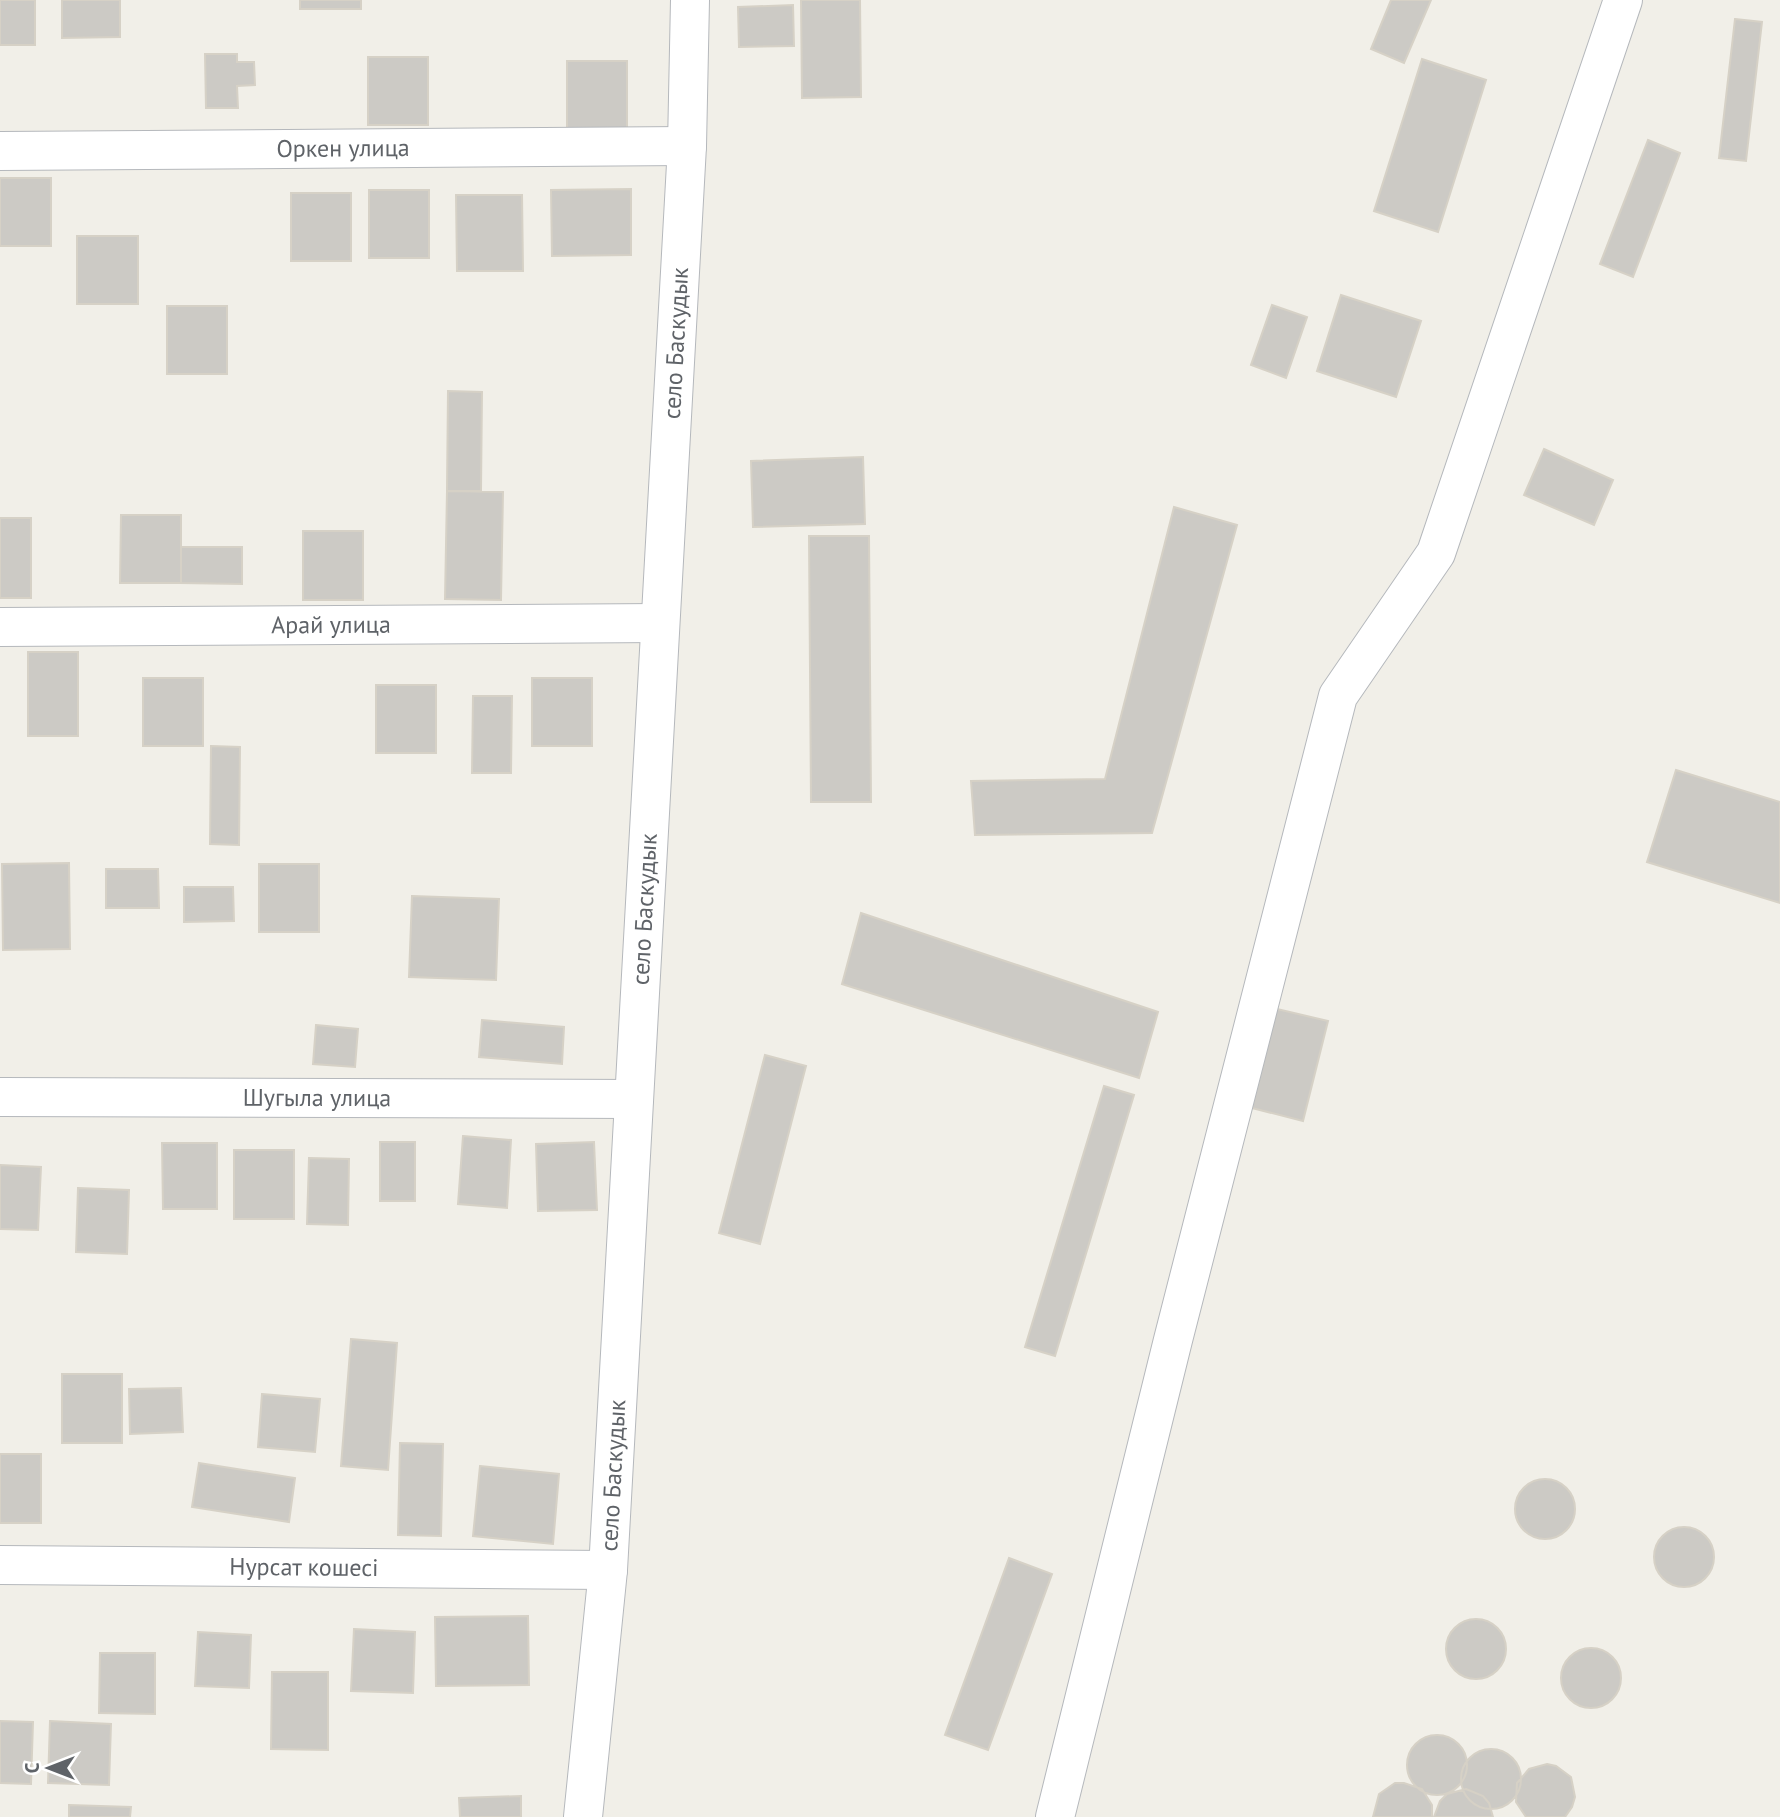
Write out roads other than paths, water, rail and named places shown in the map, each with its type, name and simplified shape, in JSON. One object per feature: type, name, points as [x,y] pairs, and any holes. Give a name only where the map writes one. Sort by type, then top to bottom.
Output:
[{"type":"street","name":"село Баскудык","points":[[583,1817],[608,1570],[687,146],[690,0]]},
{"type":"street","points":[[1055,1817],[1173,1340],[1338,696],[1436,553],[1622,0]]},
{"type":"street","name":"Оркен улица","points":[[0,151],[687,146]]},
{"type":"street","name":"Арай улица","points":[[0,627],[660,623]]},
{"type":"street","name":"Шугыла улица","points":[[0,1097],[634,1099]]},
{"type":"street","name":"Нурсат кошесi","points":[[0,1565],[608,1570]]}]
